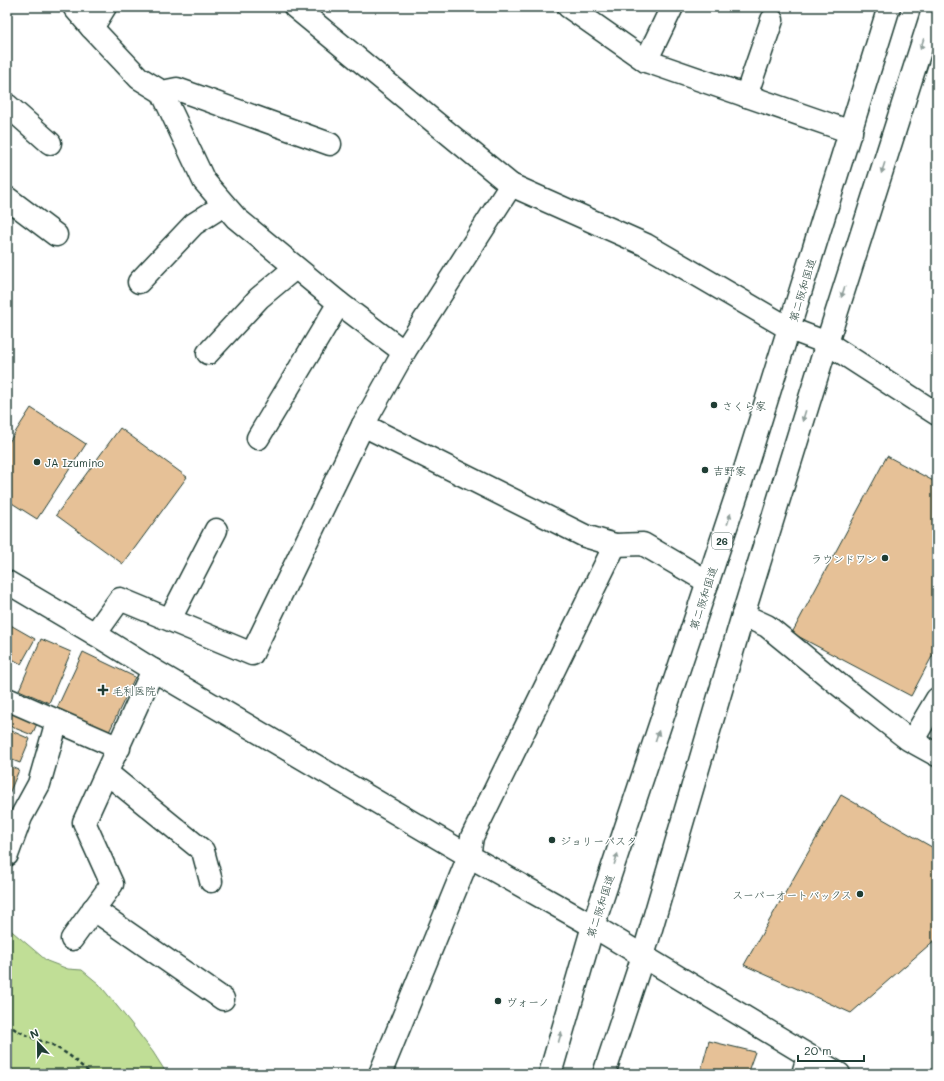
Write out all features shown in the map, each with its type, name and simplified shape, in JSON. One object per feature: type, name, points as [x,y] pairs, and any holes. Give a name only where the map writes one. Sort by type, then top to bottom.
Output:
[{"type":"main road","points":[[74,7],[139,78],[162,92],[204,181],[236,218],[338,303],[404,352]]},
{"type":"main road","points":[[92,28],[105,7]]},
{"type":"main road","points":[[295,7],[511,185],[646,245],[790,329],[827,343],[937,414]]},
{"type":"main road","points":[[646,61],[672,7]]},
{"type":"main road","name":"第二阪和国道","points":[[550,1074],[593,926],[708,582],[790,329],[889,7]]},
{"type":"main road","points":[[604,1074],[643,956],[743,615],[827,343],[934,7]]},
{"type":"main road","points":[[574,8],[646,61],[851,132]]},
{"type":"main road","points":[[746,96],[772,20]]},
{"type":"main road","points":[[162,92],[177,89],[330,144]]},
{"type":"main road","points":[[7,105],[50,143]]},
{"type":"main road","points":[[95,634],[120,599],[252,654],[363,425],[404,352],[511,185]]},
{"type":"main road","points":[[7,198],[56,235]]},
{"type":"main road","points":[[139,282],[194,224],[224,205]]},
{"type":"main road","points":[[208,353],[259,298],[295,268]]},
{"type":"main road","points":[[258,438],[338,303]]},
{"type":"main road","points":[[363,425],[585,536],[615,545],[643,544],[708,582]]},
{"type":"main road","points":[[170,619],[216,530]]},
{"type":"main road","points":[[380,1074],[469,856],[472,838],[615,545]]},
{"type":"main road","points":[[7,582],[153,670],[469,856],[643,956],[806,1065],[839,1074]]},
{"type":"main road","points":[[743,615],[767,626],[838,684],[912,741],[937,755]]},
{"type":"main road","points":[[72,939],[112,884],[84,822],[119,748],[153,670]]},
{"type":"main road","points":[[7,699],[119,748]]},
{"type":"main road","points":[[912,741],[937,699]]},
{"type":"main road","points":[[7,855],[21,817],[40,784],[57,722]]},
{"type":"main road","points":[[107,773],[203,851],[212,880]]},
{"type":"main road","points":[[93,910],[223,999]]},
{"type":"path","points":[[7,1024],[29,1036],[51,1044],[69,1055],[91,1074]]},
{"type":"green space","points":[[7,927],[47,961],[68,969],[82,970],[99,984],[153,1052],[167,1074],[7,1074]]},
{"type":"building","points":[[31,408],[86,444],[37,519],[7,500],[7,445]]},
{"type":"building","points":[[120,428],[187,477],[123,564],[56,515]]},
{"type":"building","name":"ラウンドワン","points":[[887,456],[937,483],[937,647],[911,696],[792,633]]},
{"type":"building","points":[[7,623],[35,639],[21,664],[7,656]]},
{"type":"building","points":[[41,639],[71,652],[49,703],[19,690]]},
{"type":"building","points":[[83,652],[135,677],[109,732],[57,708]]},
{"type":"building","points":[[7,709],[39,719],[32,735],[7,725]]},
{"type":"building","points":[[7,729],[30,739],[20,763],[7,758]]},
{"type":"building","points":[[7,765],[19,770],[8,796],[7,796]]},
{"type":"building","name":"スーパーオートバックス","points":[[841,795],[937,850],[937,938],[851,1013],[744,965]]},
{"type":"building","points":[[709,1041],[755,1052],[747,1074],[700,1074]]},
{"type":"place","name":"さくら家","points":[[714,405]]},
{"type":"place","name":"JA Izumino","points":[[37,462]]},
{"type":"place","name":"吉野家","points":[[705,470]]},
{"type":"place","name":"ラウンドワン","points":[[885,558]]},
{"type":"place","name":"毛利医院","points":[[103,690]]},
{"type":"place","name":"ジョリーパスタ","points":[[552,840]]},
{"type":"place","name":"スーパーオートバックス","points":[[860,894]]},
{"type":"place","name":"ヴォーノ","points":[[498,1001]]}]
